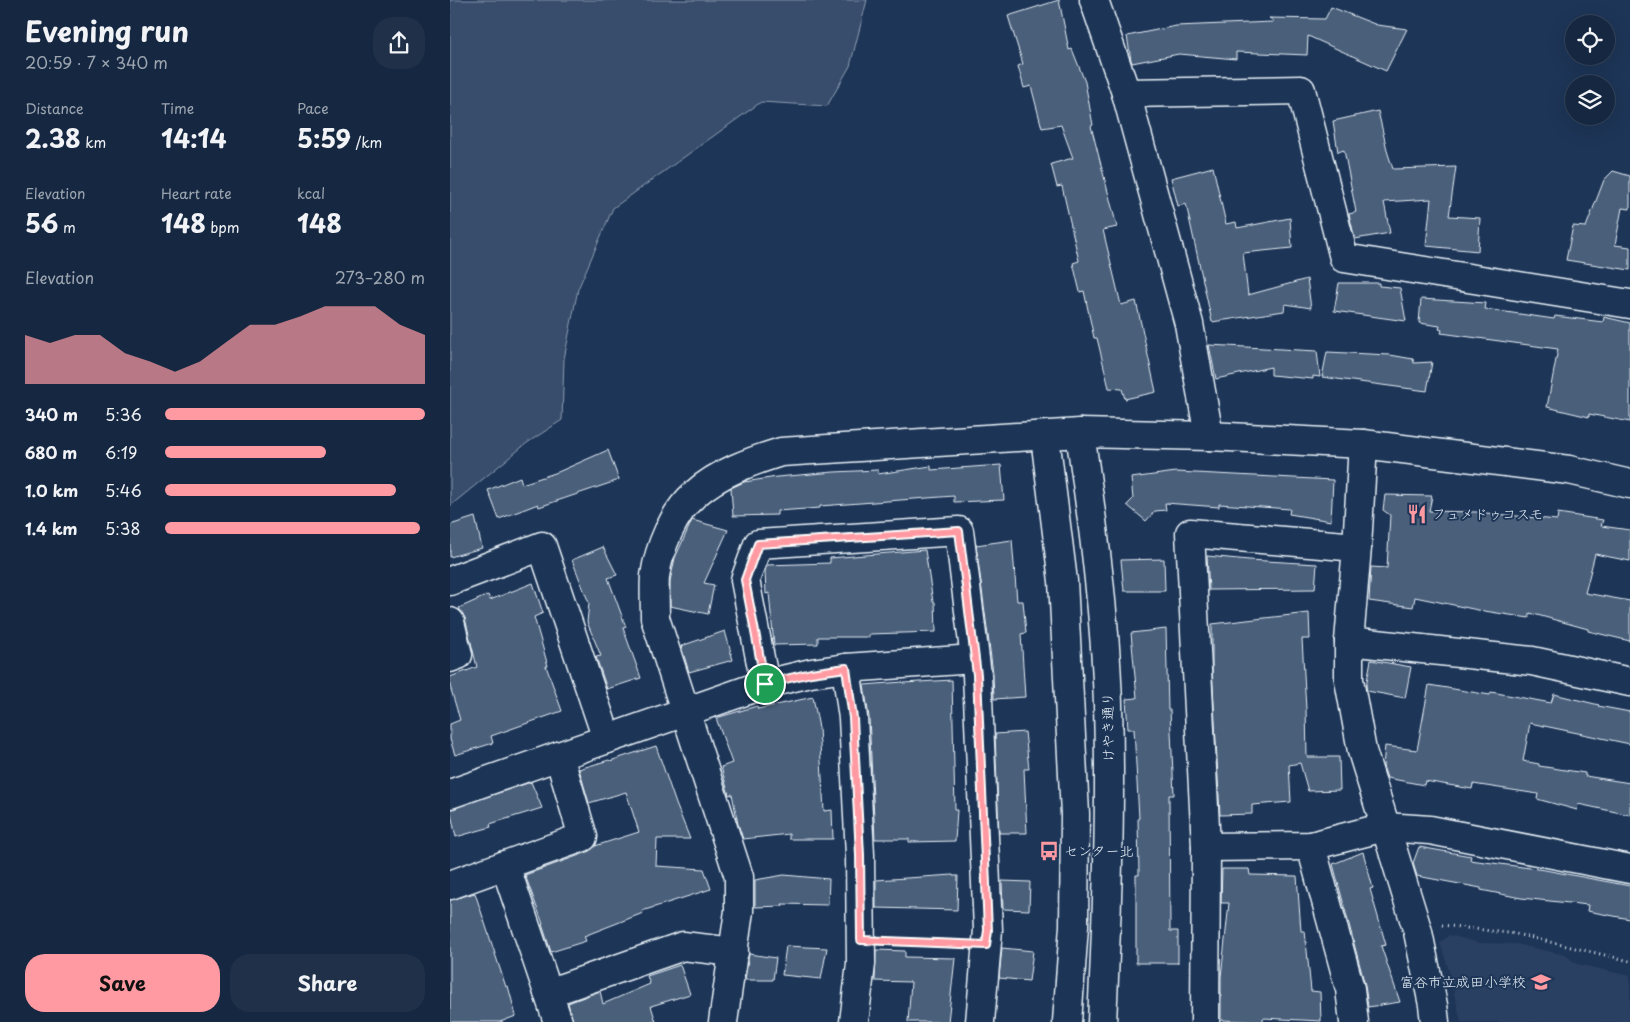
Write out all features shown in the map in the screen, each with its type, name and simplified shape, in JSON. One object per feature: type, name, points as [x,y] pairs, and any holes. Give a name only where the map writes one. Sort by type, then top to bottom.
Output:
[{"type":"street","points":[[1094,0],[1126,93],[1189,324],[1209,436]]},
{"type":"street","points":[[1126,93],[1301,90],[1344,258],[1630,304]]},
{"type":"street","points":[[723,1022],[739,911],[739,877],[656,618],[655,576],[666,534],[678,515],[694,494],[724,474],[752,461],[781,452],[1080,434],[1209,436],[1363,444],[1569,470],[1630,484]]},
{"type":"street","name":"けやき通り","points":[[1080,434],[1100,596],[1108,702],[1109,826],[1102,1022]]},
{"type":"street","points":[[1045,437],[1063,581],[1075,814],[1074,926],[1067,1022]]},
{"type":"street","points":[[1363,444],[1348,680],[1362,751],[1414,922],[1433,1005],[1434,1022]]},
{"type":"street","points":[[765,684],[745,580],[758,544],[959,531],[977,675],[988,930],[980,1022]]},
{"type":"street","points":[[1205,1022],[1206,847],[1190,533],[1357,546]]},
{"type":"street","points":[[450,581],[542,546],[607,739]]},
{"type":"street","points":[[450,622],[458,655],[450,658]]},
{"type":"street","points":[[1349,641],[1532,662],[1630,682]]},
{"type":"street","points":[[450,794],[765,684],[811,673],[846,668],[974,659]]},
{"type":"street","points":[[846,668],[853,718],[860,855],[862,964],[854,1022]]},
{"type":"street","points":[[450,885],[583,837],[560,756]]},
{"type":"street","points":[[1206,847],[1311,846],[1384,827],[1430,830],[1630,868]]},
{"type":"street","points":[[1311,846],[1350,989],[1354,1022]]},
{"type":"street","points":[[505,865],[558,1022]]},
{"type":"street","points":[[548,992],[682,946],[734,952]]},
{"type":"path","points":[[1414,922],[1516,934],[1630,961]]},
{"type":"path","points":[[861,940],[986,945]]},
{"type":"shaded area","points":[[450,0],[867,0],[850,66],[827,106],[761,102],[613,208],[578,289],[564,359],[562,420],[527,443],[450,506]]},
{"type":"shaded area","name":"富谷市立成田小学校","points":[[1449,935],[1479,943],[1516,944],[1565,955],[1577,964],[1630,976],[1630,1022],[1461,1022],[1448,967],[1440,943]]},
{"type":"building","points":[[1059,0],[1069,50],[1072,49],[1085,82],[1093,125],[1091,126],[1117,227],[1103,230],[1121,305],[1136,301],[1156,392],[1125,399],[1122,389],[1109,388],[1097,338],[1094,338],[1084,291],[1080,292],[1073,263],[1079,261],[1062,186],[1057,187],[1051,164],[1073,158],[1061,125],[1042,128],[1031,86],[1024,88],[1018,66],[1023,64],[1008,16]]},
{"type":"building","points":[[1331,7],[1377,25],[1407,29],[1386,71],[1308,36],[1307,55],[1236,52],[1236,59],[1179,54],[1132,63],[1131,60],[1127,36],[1176,26],[1273,22],[1269,18],[1325,19]]},
{"type":"building","points":[[1378,111],[1393,169],[1456,167],[1449,216],[1480,218],[1478,251],[1426,246],[1431,199],[1384,202],[1390,233],[1355,239],[1349,214],[1356,212],[1344,150],[1338,152],[1333,121]]},
{"type":"building","points":[[1213,167],[1226,224],[1236,222],[1237,228],[1290,218],[1292,248],[1243,253],[1248,295],[1307,279],[1311,308],[1285,304],[1284,311],[1212,322],[1186,204],[1178,206],[1171,178]]},
{"type":"building","points":[[1613,171],[1630,176],[1630,209],[1622,208],[1615,245],[1630,247],[1630,270],[1566,260],[1573,226],[1586,227],[1604,180]]},
{"type":"building","points":[[1339,283],[1379,283],[1379,286],[1400,288],[1406,321],[1334,311]]},
{"type":"building","points":[[1421,299],[1486,303],[1485,309],[1554,319],[1555,316],[1603,322],[1604,317],[1630,323],[1630,422],[1589,414],[1589,417],[1547,407],[1558,349],[1441,333],[1440,326],[1419,323]]},
{"type":"building","points":[[1209,345],[1317,351],[1320,377],[1313,376],[1313,379],[1271,375],[1271,367],[1216,379]]},
{"type":"building","points":[[1327,352],[1390,355],[1413,359],[1414,363],[1432,362],[1427,391],[1322,377]]},
{"type":"building","points":[[608,450],[619,480],[539,507],[538,504],[499,519],[488,490],[520,477],[522,484],[558,472]]},
{"type":"building","points":[[1001,465],[1004,500],[954,502],[954,496],[820,506],[820,508],[777,511],[777,515],[733,516],[731,488],[744,482],[834,472],[878,470],[878,474],[931,466],[931,470]]},
{"type":"building","points":[[1176,472],[1333,480],[1331,521],[1289,514],[1290,509],[1219,504],[1219,507],[1165,503],[1166,510],[1155,511],[1146,521],[1127,505],[1133,499],[1131,478]]},
{"type":"building","points":[[1385,495],[1432,496],[1429,511],[1476,512],[1557,520],[1558,513],[1603,520],[1601,526],[1630,530],[1630,561],[1595,554],[1585,593],[1630,601],[1630,641],[1588,631],[1588,629],[1530,613],[1529,618],[1415,597],[1413,607],[1369,601],[1371,567],[1387,568],[1390,515],[1383,510]]},
{"type":"building","points":[[475,517],[482,548],[450,557],[450,525]]},
{"type":"building","points":[[692,520],[728,530],[704,583],[714,585],[708,614],[670,606],[670,581],[675,558]]},
{"type":"building","points":[[1012,540],[1017,601],[1023,601],[1026,633],[1021,634],[1025,697],[994,699],[993,673],[976,545]]},
{"type":"building","points":[[603,547],[617,575],[608,578],[626,627],[623,628],[641,678],[607,689],[596,657],[601,656],[587,622],[589,603],[572,560]]},
{"type":"building","points":[[925,550],[933,602],[935,602],[936,632],[869,634],[869,637],[818,637],[818,644],[774,645],[769,593],[766,594],[765,571],[767,565],[830,563],[830,558]]},
{"type":"building","points":[[1207,556],[1317,564],[1315,589],[1209,590]]},
{"type":"building","points":[[1164,559],[1165,591],[1124,591],[1121,560]]},
{"type":"building","points":[[533,583],[543,613],[534,617],[548,666],[546,666],[562,711],[491,736],[493,743],[455,755],[450,739],[450,724],[460,720],[450,686],[450,677],[477,667],[465,618],[459,608],[488,595],[490,600]]},
{"type":"building","points":[[1309,613],[1310,639],[1302,639],[1307,757],[1339,757],[1340,790],[1308,791],[1300,763],[1289,765],[1291,802],[1252,805],[1252,814],[1220,815],[1212,666],[1212,624]]},
{"type":"building","points":[[1166,629],[1168,710],[1170,710],[1174,795],[1169,795],[1170,931],[1178,931],[1178,963],[1136,963],[1136,875],[1139,875],[1139,818],[1134,729],[1128,729],[1126,699],[1137,698],[1131,633]]},
{"type":"building","points":[[725,631],[733,660],[689,672],[681,646]]},
{"type":"building","points":[[1371,660],[1411,667],[1405,698],[1367,691],[1366,686]]},
{"type":"building","points":[[952,680],[955,810],[957,810],[955,841],[909,842],[909,839],[875,839],[869,717],[864,685]]},
{"type":"building","points":[[1429,685],[1490,695],[1491,692],[1551,703],[1554,694],[1598,706],[1630,712],[1630,744],[1530,723],[1523,761],[1539,764],[1539,766],[1585,773],[1585,776],[1630,783],[1630,815],[1578,804],[1577,810],[1537,799],[1538,794],[1473,784],[1472,789],[1425,781],[1424,785],[1387,778],[1383,766],[1385,746],[1417,750]]},
{"type":"building","points":[[813,697],[819,728],[824,811],[832,810],[833,839],[789,839],[789,834],[743,839],[732,794],[729,795],[721,767],[732,763],[716,718],[757,706],[758,709]]},
{"type":"building","points":[[1025,732],[1029,769],[1024,769],[1027,833],[999,833],[995,734]]},
{"type":"building","points":[[656,746],[690,839],[657,839],[656,866],[704,869],[711,889],[642,911],[643,913],[584,936],[586,941],[551,952],[525,875],[588,852],[595,846],[639,832],[626,792],[589,803],[579,769]]},
{"type":"building","points":[[531,782],[542,808],[490,824],[491,827],[456,837],[450,809]]},
{"type":"building","points":[[1419,847],[1471,856],[1470,860],[1545,870],[1630,886],[1630,919],[1587,911],[1588,905],[1521,898],[1481,890],[1481,888],[1417,876],[1413,863]]},
{"type":"building","points":[[1363,852],[1373,888],[1370,889],[1386,945],[1381,946],[1400,1002],[1368,1007],[1365,985],[1333,864]]},
{"type":"building","points":[[1222,869],[1249,869],[1250,875],[1297,876],[1301,931],[1305,931],[1311,991],[1320,992],[1321,1021],[1263,1018],[1263,1022],[1221,1020],[1221,977],[1229,903],[1221,903]]},
{"type":"building","points":[[784,875],[829,879],[828,905],[782,904],[783,906],[755,907],[755,880]]},
{"type":"building","points":[[958,876],[957,910],[876,908],[876,880]]},
{"type":"building","points":[[1002,881],[1030,882],[1029,910],[1003,909]]},
{"type":"building","points":[[475,893],[506,987],[508,986],[516,1016],[500,1022],[450,1022],[450,900]]},
{"type":"building","points":[[786,946],[827,948],[821,979],[782,975]]},
{"type":"building","points":[[1002,948],[1033,951],[1029,981],[999,978]]},
{"type":"building","points":[[876,950],[905,951],[905,957],[955,958],[948,1022],[908,1022],[911,982],[875,981]]},
{"type":"building","points":[[749,954],[776,958],[773,980],[745,980]]},
{"type":"building","points":[[680,965],[690,994],[651,1006],[656,1022],[573,1022],[568,1003],[600,991],[603,1004],[650,984],[647,976]]},
{"type":"place","name":"フュメドゥコスモ","points":[[1417,514]]},
{"type":"place","name":"センター北","points":[[1049,851]]},
{"type":"place","name":"富谷市立成田小学校","points":[[1541,982]]},
{"type":"route","points":[[959,531],[977,675],[988,930],[986,945],[861,940],[860,855],[853,718],[846,668],[811,673],[765,684],[745,580],[758,544],[959,531]]}]
